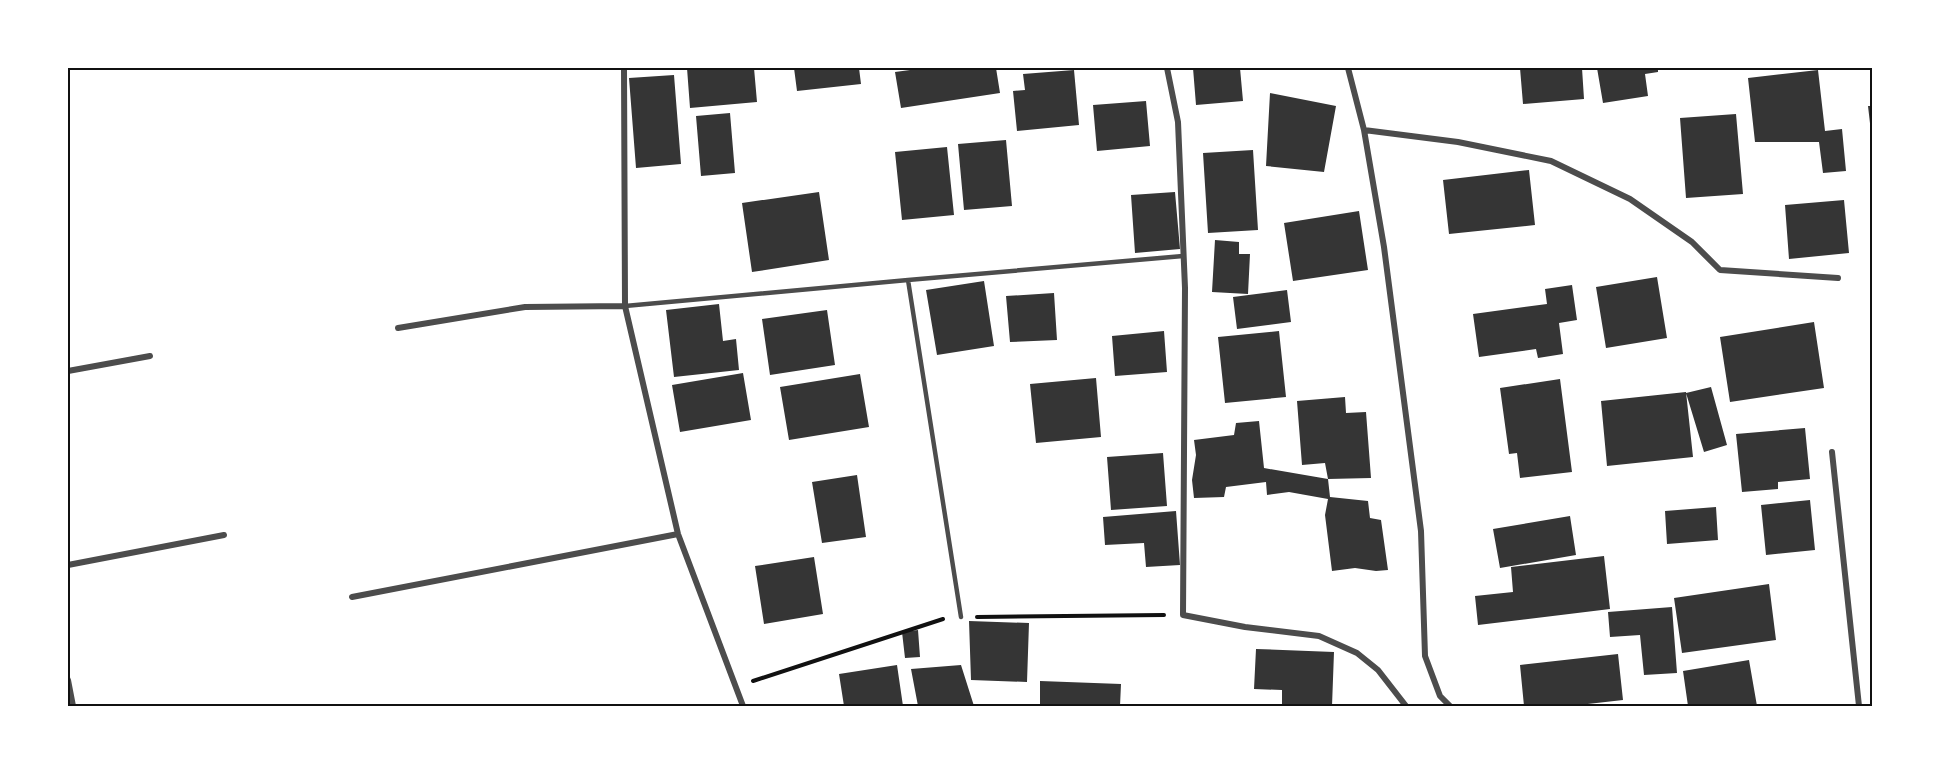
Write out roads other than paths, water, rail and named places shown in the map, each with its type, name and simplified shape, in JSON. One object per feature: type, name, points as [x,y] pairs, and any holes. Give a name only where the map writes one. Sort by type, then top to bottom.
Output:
[{"type":"street","points":[[624,68],[625,306],[678,534],[743,706]]},
{"type":"street","points":[[1167,68],[1178,122],[1183,256],[1183,615],[1245,627],[1319,636],[1357,653],[1378,670],[1406,706]]},
{"type":"street","points":[[1348,68],[1364,130],[1384,247],[1421,531],[1425,656],[1440,696],[1450,706]]},
{"type":"street","points":[[1364,130],[1458,142],[1551,161],[1630,200],[1692,243],[1720,270],[1838,278]]},
{"type":"street","points":[[398,328],[525,307],[625,306]]},
{"type":"street","points":[[68,371],[150,356]]},
{"type":"street","points":[[1832,452],[1859,706]]},
{"type":"street","points":[[352,597],[678,534]]},
{"type":"street","points":[[68,565],[224,535]]},
{"type":"street","points":[[68,680],[73,706]]},
{"type":"lane","points":[[625,306],[1183,256]]},
{"type":"lane","points":[[908,280],[961,617]]}]
